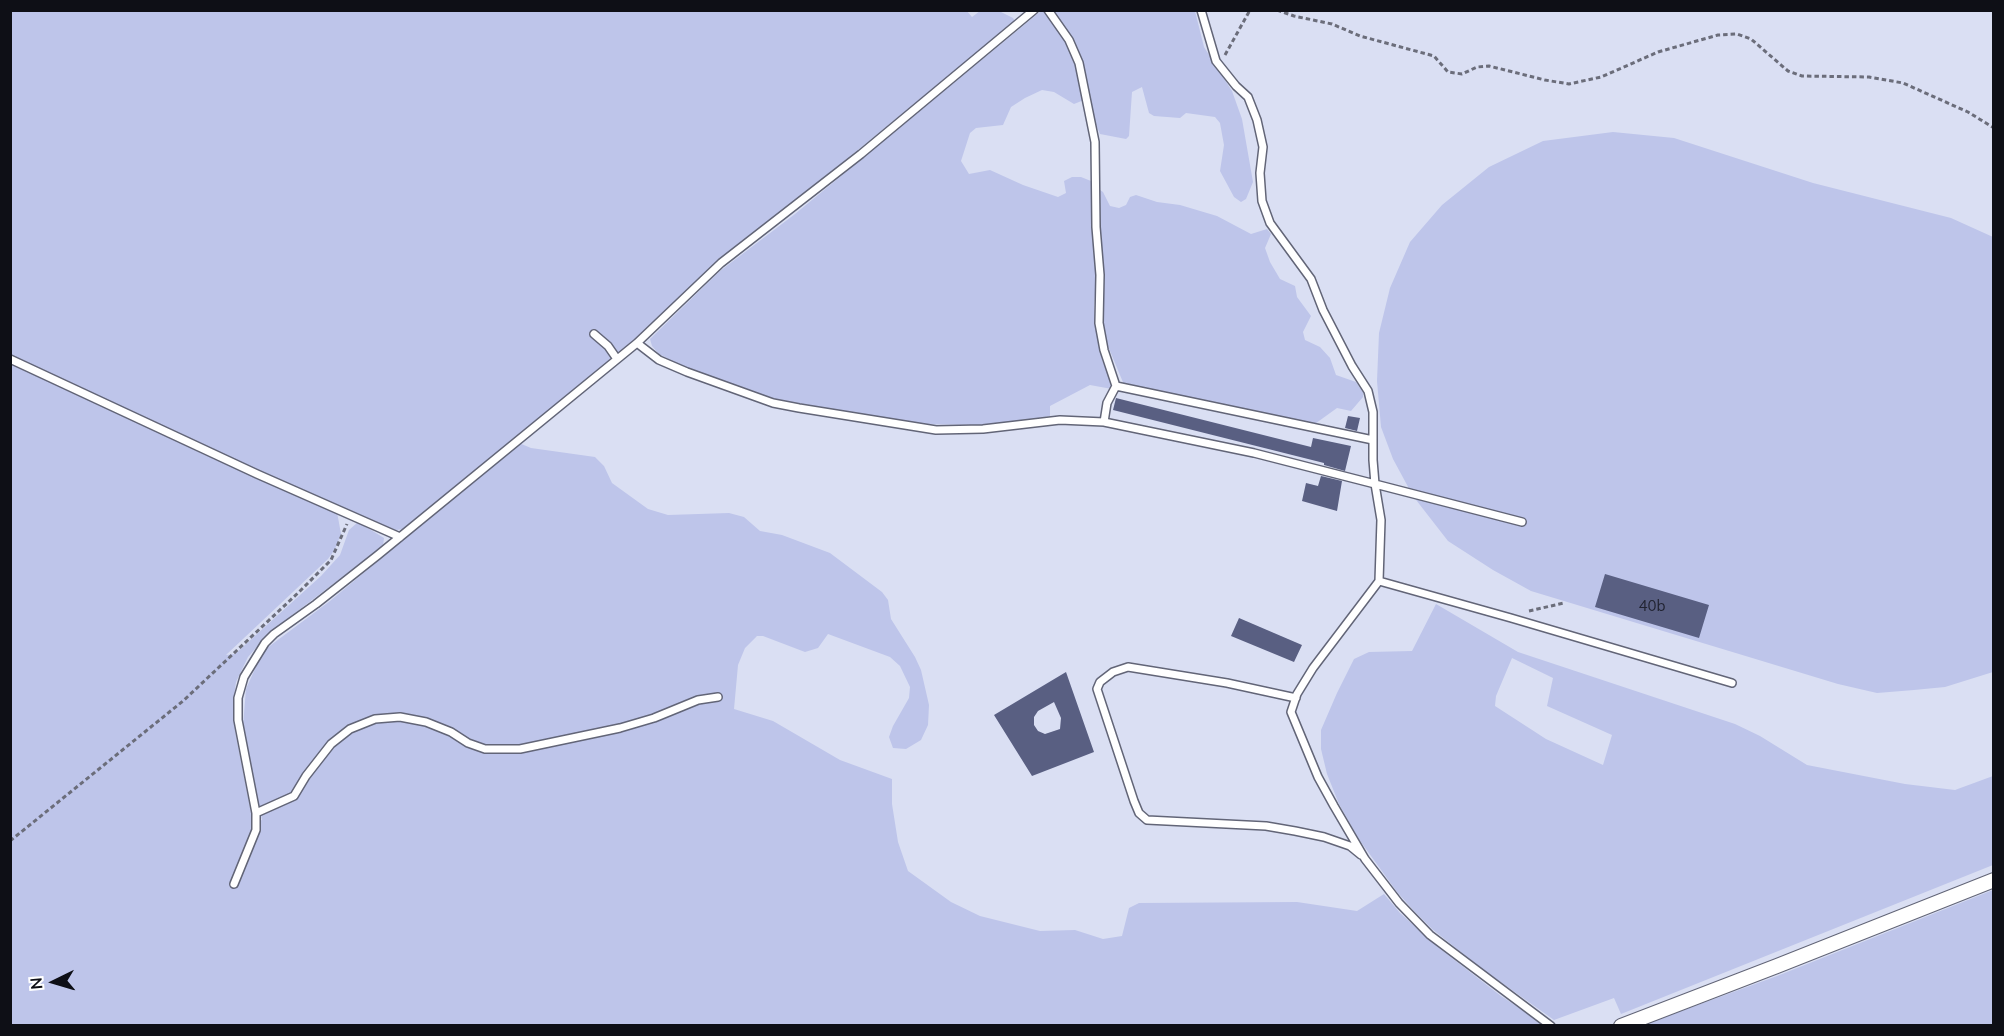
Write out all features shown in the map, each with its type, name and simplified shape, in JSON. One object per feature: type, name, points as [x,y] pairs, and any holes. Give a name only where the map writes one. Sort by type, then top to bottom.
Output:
[{"type":"street","points":[[1621,1026],[1994,880]]},
{"type":"lane","points":[[234,884],[256,830],[256,813],[238,720],[238,698],[244,677],[257,654],[274,634],[316,604],[400,537],[637,344],[721,264],[870,146],[1034,10]]},
{"type":"lane","points":[[1048,10],[1069,40],[1079,63],[1095,142],[1096,226],[1100,275],[1099,323],[1104,350],[1116,386]]},
{"type":"lane","points":[[1201,10],[1216,61],[1248,97],[1257,120],[1263,147],[1260,173],[1262,201],[1270,223],[1311,279],[1323,310],[1352,366],[1368,391],[1373,412],[1375,484],[1381,520],[1379,581],[1313,668],[1291,712],[1318,777],[1365,859],[1399,903],[1431,935],[1551,1026]]},
{"type":"lane","points":[[594,334],[608,346],[617,359]]},
{"type":"lane","points":[[637,344],[659,360],[773,403],[936,430],[993,428],[1060,420],[1104,422],[1254,453],[1522,522]]},
{"type":"lane","points":[[10,359],[257,474],[400,537]]},
{"type":"lane","points":[[1104,422],[1107,403],[1116,386]]},
{"type":"lane","points":[[1116,386],[1373,440]]},
{"type":"lane","points":[[1379,581],[1732,683]]},
{"type":"lane","points":[[1296,698],[1227,683],[1128,667],[1113,672],[1100,682],[1097,689],[1134,801],[1139,813],[1147,820],[1266,826],[1295,831],[1324,837],[1350,846],[1365,859]]},
{"type":"lane","points":[[256,813],[294,796],[306,776],[331,744],[350,729],[375,719],[400,717],[426,722],[485,749],[520,750],[620,728],[654,718],[698,700],[718,697]]},
{"type":"path","points":[[1225,63],[1224,56],[1250,10]]},
{"type":"path","points":[[1277,10],[1332,24],[1360,36],[1434,56],[1448,72],[1462,74],[1477,67],[1489,66],[1569,84],[1601,76],[1658,52],[1718,35],[1737,34],[1751,39],[1774,60],[1802,76],[1869,77],[1903,83],[1968,112],[1994,128]]},
{"type":"path","points":[[10,841],[183,701],[299,592],[330,560],[344,533],[350,514]]},
{"type":"path","points":[[1511,618],[1564,603]]},
{"type":"shaded area","points":[[966,10],[972,17],[980,11],[997,10],[1015,21],[842,163],[728,252],[627,346],[404,529],[396,530],[385,526],[227,458],[11,356],[10,11]]},
{"type":"shaded area","points":[[1041,11],[1045,11],[1065,38],[1077,64],[1084,100],[1074,104],[1054,92],[1042,90],[1025,98],[1011,107],[1003,125],[976,128],[970,133],[961,161],[969,174],[990,170],[1058,197],[1066,193],[1064,181],[1072,177],[1081,177],[1091,181],[1097,274],[1095,323],[1102,360],[1112,389],[1090,385],[1050,406],[1050,416],[1034,419],[985,425],[914,424],[775,399],[686,368],[659,354],[652,346],[650,339],[720,271],[795,214]]},
{"type":"shaded area","points":[[1052,11],[1195,11],[1204,47],[1232,91],[1242,119],[1253,182],[1246,199],[1241,202],[1234,197],[1220,171],[1224,145],[1220,123],[1215,117],[1186,113],[1180,118],[1154,116],[1149,113],[1142,87],[1132,92],[1129,136],[1126,139],[1100,134],[1093,118],[1082,64],[1072,39]]},
{"type":"shaded area","points":[[1613,132],[1674,138],[1813,183],[1951,218],[1993,237],[1993,672],[1945,687],[1877,693],[1838,684],[1531,591],[1448,541],[1413,496],[1393,459],[1381,427],[1377,381],[1379,333],[1390,288],[1410,242],[1442,205],[1489,167],[1543,141]]},
{"type":"shaded area","points":[[1097,188],[1103,192],[1110,206],[1119,208],[1126,205],[1130,197],[1136,195],[1217,216],[1251,234],[1267,229],[1271,234],[1265,248],[1270,262],[1280,279],[1295,286],[1297,297],[1311,316],[1303,332],[1305,340],[1320,347],[1330,358],[1336,375],[1356,382],[1363,392],[1363,397],[1351,411],[1337,408],[1303,430],[1127,392],[1103,334],[1103,272]]},
{"type":"shaded area","points":[[10,362],[207,456],[337,512],[341,534],[328,559],[226,655],[235,654],[321,576],[340,555],[349,530],[358,522],[384,538],[383,546],[270,632],[248,657],[236,682],[233,704],[235,731],[253,823],[262,820],[243,726],[246,689],[263,651],[330,601],[519,443],[531,448],[595,457],[604,466],[612,483],[648,509],[668,515],[729,513],[744,517],[760,531],[782,535],[830,553],[882,592],[888,600],[891,619],[921,670],[929,705],[928,725],[921,740],[906,749],[893,748],[889,737],[909,698],[910,687],[900,666],[890,657],[828,634],[818,648],[805,652],[763,636],[757,636],[745,648],[738,665],[734,709],[773,721],[840,760],[892,779],[892,804],[898,842],[908,871],[951,902],[980,916],[1040,931],[1075,930],[1103,939],[1122,936],[1129,908],[1139,903],[1297,902],[1357,911],[1384,894],[1400,913],[1439,948],[1501,996],[1545,1025],[11,1025]]},
{"type":"shaded area","points":[[1436,604],[1518,652],[1735,724],[1760,736],[1807,765],[1905,784],[1955,790],[1993,776],[1993,865],[1621,1014],[1614,998],[1554,1020],[1481,968],[1432,929],[1415,912],[1397,892],[1358,838],[1339,804],[1327,774],[1321,749],[1321,730],[1354,659],[1369,652],[1412,651]],"holes":[[[1512,658],[1553,678],[1547,706],[1612,735],[1603,765],[1546,739],[1495,706],[1496,696]]]},
{"type":"shaded area","points":[[1993,890],[1993,1025],[1643,1025],[1777,976]]},
{"type":"building","points":[[1116,398],[1311,447],[1313,438],[1351,446],[1345,471],[1324,465],[1324,463],[1113,410]]},
{"type":"building","points":[[1348,416],[1360,418],[1357,431],[1345,428]]},
{"type":"building","points":[[1321,476],[1342,481],[1337,511],[1302,501],[1306,483],[1318,486]]},
{"type":"building","points":[[1605,574],[1709,605],[1699,638],[1595,607]]},
{"type":"building","points":[[1239,618],[1302,645],[1294,662],[1231,636]]},
{"type":"building","points":[[1066,672],[1094,752],[1032,776],[994,715]],"holes":[[[1054,702],[1061,718],[1060,729],[1045,734],[1038,731],[1034,725],[1034,717],[1038,711]]]}]
